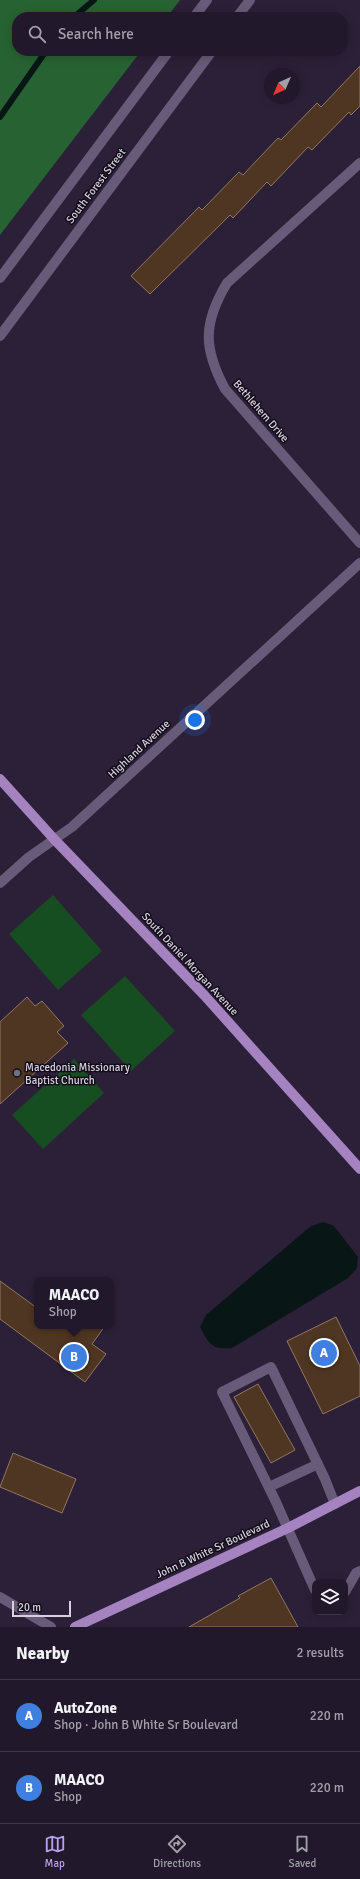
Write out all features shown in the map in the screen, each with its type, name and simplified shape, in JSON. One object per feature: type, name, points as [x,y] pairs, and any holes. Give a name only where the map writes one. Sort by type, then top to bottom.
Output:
[{"type":"main road","name":"South Daniel Morgan Avenue","points":[[0,779],[54,839],[205,996],[360,1169]]},
{"type":"main road","name":"John B White Sr Boulevard","points":[[75,1627],[113,1608],[288,1528],[360,1491]]},
{"type":"street","points":[[198,12],[207,0]]},
{"type":"street","points":[[241,12],[250,0]]},
{"type":"street","name":"South Forest Street","points":[[0,278],[165,56]]},
{"type":"street","name":"South Forest Street","points":[[0,336],[208,56]]},
{"type":"street","name":"Bethlehem Drive","points":[[360,163],[227,283],[216,302],[209,324],[209,347],[214,369],[225,389],[360,543]]},
{"type":"street","name":"Highland Avenue","points":[[0,883],[29,857],[78,822],[360,563]]},
{"type":"street","points":[[312,1583],[269,1487],[222,1392],[271,1367],[318,1464],[335,1504]]},
{"type":"street","points":[[269,1487],[318,1464]]},
{"type":"street","points":[[348,1587],[356,1573],[360,1571]]},
{"type":"street","points":[[0,1598],[51,1627]]},
{"type":"green space","points":[[0,0],[180,0],[171,12],[12,12],[12,56],[137,56],[0,235]]},
{"type":"green space","points":[[53,895],[102,951],[58,990],[9,934]]},
{"type":"green space","points":[[125,976],[175,1031],[131,1071],[81,1015]]},
{"type":"green space","points":[[74,1059],[104,1093],[43,1149],[12,1115]]},
{"type":"shaded area","points":[[324,1222],[334,1226],[358,1257],[357,1268],[348,1278],[232,1348],[220,1348],[212,1345],[200,1327],[206,1315],[311,1226]]},
{"type":"building","points":[[360,66],[360,106],[351,115],[349,112],[312,150],[308,147],[271,186],[267,182],[233,218],[230,215],[150,294],[131,276],[199,207],[202,210],[239,172],[243,175],[278,138],[281,140],[317,103],[321,107]]},
{"type":"building","name":"Macedonia Missionary Baptist Church","points":[[27,997],[35,1006],[42,1001],[64,1026],[57,1032],[68,1043],[0,1104],[0,1022]]},
{"type":"building","points":[[0,1281],[34,1306],[34,1329],[103,1329],[92,1344],[106,1354],[85,1382],[0,1319]]},
{"type":"building","points":[[336,1317],[360,1366],[360,1396],[323,1414],[287,1341]]},
{"type":"building","points":[[258,1384],[295,1450],[271,1463],[234,1397]]},
{"type":"building","points":[[13,1453],[76,1479],[62,1513],[0,1487]]},
{"type":"building","points":[[271,1578],[298,1627],[189,1627],[240,1598],[238,1596]]},
{"type":"waterway","points":[[80,12],[94,0]]},
{"type":"waterway","points":[[0,117],[43,56]]},
{"type":"place","name":"Macedonia Missionary Baptist Church","points":[[17,1073]]},
{"type":"place","name":"AutoZone","points":[[324,1353]]},
{"type":"place","name":"MAACO","points":[[74,1357]]}]
